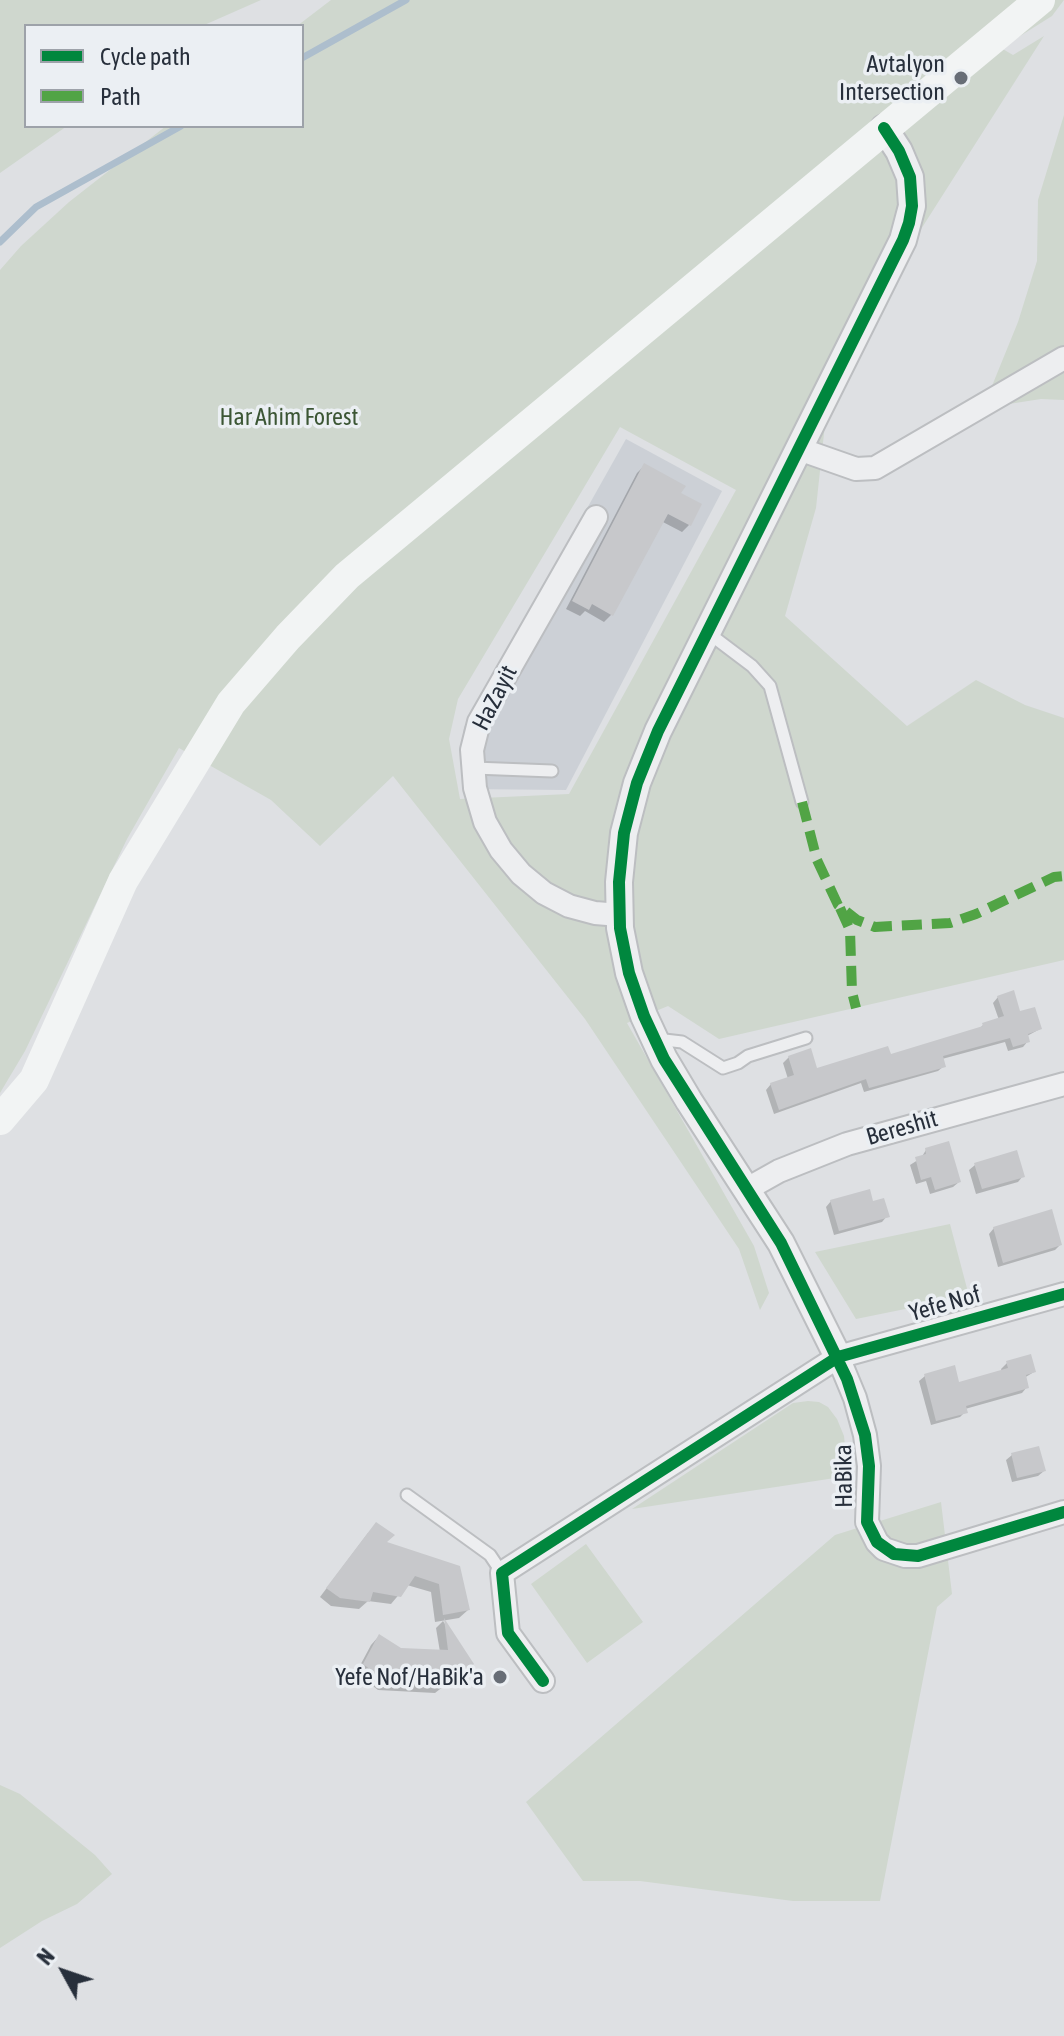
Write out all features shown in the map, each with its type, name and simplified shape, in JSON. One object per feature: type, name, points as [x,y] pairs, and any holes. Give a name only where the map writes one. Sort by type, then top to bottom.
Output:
[{"type":"main road","points":[[0,1120],[34,1080],[123,881],[231,703],[288,637],[347,576],[1040,0]]},
{"type":"street","points":[[838,1357],[790,1259],[689,1101],[654,1039],[629,973],[620,915],[619,882],[624,833],[637,783],[658,731],[909,223],[912,206],[910,177],[899,151],[884,128]]},
{"type":"street","points":[[799,449],[856,469],[875,468],[1064,358]]},
{"type":"street","name":"HaZayit","points":[[596,517],[477,725],[472,747],[475,788],[485,822],[501,850],[521,874],[544,893],[569,906],[620,915]]},
{"type":"street","name":"Bereshit","points":[[747,1189],[779,1171],[847,1144],[1064,1084]]},
{"type":"street","name":"Yefe Nof","points":[[502,1573],[838,1357],[1064,1294]]},
{"type":"street","name":"HaBika","points":[[838,1357],[858,1408],[867,1443],[867,1522],[884,1549],[905,1556],[918,1556],[1064,1512]]},
{"type":"street","points":[[502,1573],[508,1633],[543,1681]]},
{"type":"lane","points":[[707,632],[752,666],[770,686],[802,802]]},
{"type":"lane","points":[[474,768],[552,771]]},
{"type":"lane","points":[[654,1039],[682,1042],[723,1068],[748,1056],[806,1038]]},
{"type":"lane","points":[[407,1495],[490,1555],[502,1573]]},
{"type":"shaded area","points":[[626,439],[722,491],[566,790],[465,789],[460,753],[464,727]]},
{"type":"green space","points":[[0,0],[261,0],[207,24],[24,24],[24,128],[64,128],[0,173]]},
{"type":"green space","name":"Har Ahim Forest","points":[[331,0],[1064,0],[1052,16],[1001,48],[1013,55],[1044,36],[881,292],[825,424],[816,508],[785,616],[907,726],[976,680],[1025,705],[1064,718],[1064,960],[719,1039],[668,1006],[627,1023],[754,1246],[769,1293],[760,1310],[739,1249],[585,1019],[393,776],[320,846],[271,800],[179,748],[127,839],[25,1051],[0,1093],[0,270],[69,202],[163,128],[304,128],[304,24],[300,24]],"holes":[[[620,427],[736,490],[569,794],[460,799],[449,739],[458,699]]]},
{"type":"green space","points":[[1064,115],[1064,400],[1041,399],[983,408],[1018,322],[1037,261],[1038,200]]},
{"type":"green space","points":[[950,1224],[969,1296],[856,1319],[815,1252]]},
{"type":"green space","points":[[808,1401],[828,1407],[837,1419],[844,1436],[848,1476],[632,1509],[793,1403]]},
{"type":"green space","points":[[941,1502],[952,1594],[937,1607],[880,1901],[793,1901],[640,1881],[583,1881],[526,1802],[835,1535]]},
{"type":"green space","points":[[586,1544],[643,1622],[587,1663],[531,1584]]},
{"type":"green space","points":[[0,1785],[20,1794],[95,1855],[112,1874],[77,1904],[42,1921],[0,1948]]},
{"type":"building","points":[[644,463],[686,486],[681,493],[702,504],[691,526],[668,514],[613,616],[592,604],[589,610],[572,601]]},
{"type":"building","points":[[1014,990],[1020,1011],[1035,1007],[1042,1029],[1028,1034],[1030,1042],[1013,1047],[1010,1038],[943,1056],[946,1067],[869,1088],[866,1079],[779,1110],[770,1083],[794,1075],[788,1056],[811,1048],[817,1068],[888,1046],[891,1054],[983,1026],[982,1023],[1004,1016],[997,996]]},
{"type":"building","points":[[949,1141],[961,1182],[935,1190],[931,1177],[921,1180],[915,1157],[926,1154],[925,1148]]},
{"type":"building","points":[[1017,1150],[1025,1177],[982,1189],[974,1163]]},
{"type":"building","points":[[870,1189],[873,1201],[884,1198],[890,1217],[839,1231],[830,1200]]},
{"type":"building","points":[[1052,1209],[1062,1245],[1003,1263],[993,1227]]},
{"type":"building","points":[[1031,1354],[1036,1372],[1026,1375],[1029,1388],[966,1406],[968,1413],[936,1421],[924,1374],[955,1365],[959,1382],[1008,1368],[1006,1361]]},
{"type":"building","points":[[1039,1446],[1046,1471],[1017,1478],[1011,1453]]},
{"type":"building","points":[[376,1522],[395,1535],[387,1542],[460,1566],[470,1610],[443,1615],[439,1584],[415,1576],[401,1597],[373,1592],[370,1602],[340,1598],[326,1588]]},
{"type":"building","points":[[444,1618],[474,1664],[445,1685],[387,1682],[363,1664],[379,1634],[401,1648],[448,1650]]},
{"type":"waterway","points":[[304,57],[406,0]]},
{"type":"waterway","points":[[0,242],[36,207],[177,128]]},
{"type":"marked path","points":[[802,802],[817,860],[838,905],[857,920],[875,927],[950,923],[1054,877],[1064,876]]},
{"type":"marked path","points":[[840,908],[850,930],[852,992],[856,1008]]},
{"type":"cycle path","points":[[884,128],[899,151],[910,177],[912,206],[909,223],[658,731],[637,783],[624,833],[619,882],[620,928],[629,973],[664,1059],[781,1243],[847,1379],[865,1435],[869,1466],[867,1522],[877,1542],[894,1554],[918,1556],[1064,1512]]},
{"type":"cycle path","points":[[543,1681],[508,1633],[502,1573],[838,1357],[1064,1294]]},
{"type":"place","name":"Avtalyon Intersection","points":[[961,78]]},
{"type":"place","name":"Yefe Nof/HaBik'a","points":[[500,1677]]}]
